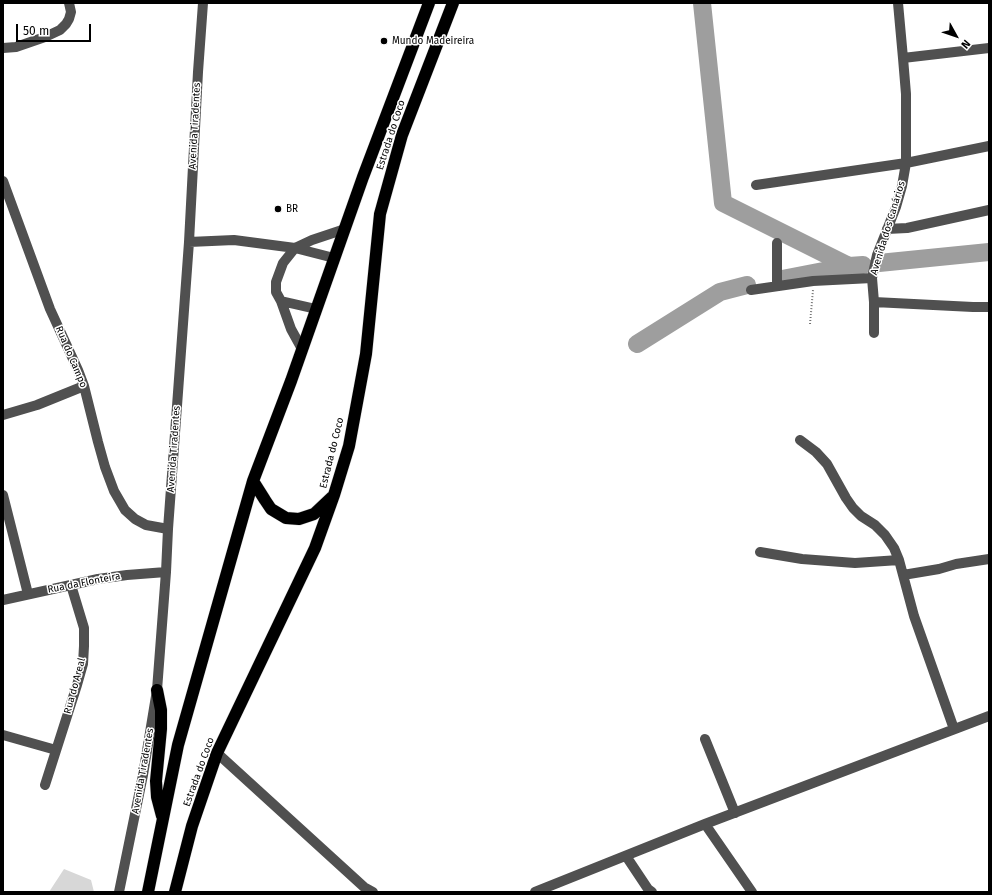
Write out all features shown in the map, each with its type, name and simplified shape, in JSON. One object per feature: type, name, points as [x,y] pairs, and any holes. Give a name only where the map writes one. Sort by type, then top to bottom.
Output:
[{"type":"highway","name":"Estrada do Coco","points":[[148,892],[178,745],[253,481],[363,177],[429,3]]},
{"type":"highway","name":"Estrada do Coco","points":[[175,892],[192,826],[217,753],[315,548],[334,496],[349,446],[366,354],[380,214],[402,135],[453,3]]},
{"type":"highway","points":[[253,481],[272,509],[286,518],[299,519],[314,514],[334,496]]},
{"type":"highway","points":[[157,690],[161,710],[161,722],[156,781],[157,797],[163,820]]},
{"type":"street","points":[[3,48],[16,47],[60,30],[66,24],[71,12],[69,3]]},
{"type":"street","name":"Avenida Tiradentes","points":[[119,892],[157,690],[189,242],[203,3]]},
{"type":"street","name":"Avenida dos Canários","points":[[874,333],[872,278],[877,255],[896,207],[906,163],[906,94],[898,3]]},
{"type":"street","points":[[903,58],[989,48]]},
{"type":"street","points":[[756,185],[906,163],[989,146]]},
{"type":"street","name":"Rua do Campo","points":[[3,181],[50,309],[84,386],[105,467],[114,491],[125,510],[135,519],[146,525],[168,529]]},
{"type":"street","points":[[887,229],[907,228],[989,210]]},
{"type":"street","points":[[302,349],[291,329],[276,292],[276,282],[283,263],[295,248],[312,240],[345,229]]},
{"type":"street","points":[[189,242],[234,240],[295,248],[334,258]]},
{"type":"street","points":[[777,243],[777,286]]},
{"type":"street","points":[[751,290],[813,281],[872,278]]},
{"type":"street","points":[[280,301],[316,309]]},
{"type":"street","points":[[874,302],[989,307]]},
{"type":"street","points":[[3,415],[37,405],[84,386]]},
{"type":"street","points":[[800,440],[816,452],[828,464],[853,508],[861,516],[875,525],[885,535],[894,548],[899,560],[914,616],[954,729]]},
{"type":"street","points":[[3,495],[5,508],[28,594]]},
{"type":"street","points":[[760,552],[802,559],[855,563],[899,560]]},
{"type":"street","points":[[902,575],[939,569],[956,564],[989,560]]},
{"type":"street","name":"Rua da Flonteira","points":[[3,600],[98,579],[166,572]]},
{"type":"street","name":"Rua do Areal","points":[[45,784],[83,664],[84,628],[71,585]]},
{"type":"street","points":[[535,892],[705,824],[989,716]]},
{"type":"street","points":[[3,735],[56,750]]},
{"type":"street","points":[[705,739],[735,813]]},
{"type":"street","points":[[217,753],[358,882],[373,892]]},
{"type":"street","points":[[705,824],[752,892]]},
{"type":"street","points":[[626,856],[648,889],[652,892]]},
{"type":"path","points":[[810,324],[813,281]]},
{"type":"shaded area","points":[[64,869],[91,880],[94,892],[49,892]]},
{"type":"waterway","points":[[702,3],[723,203],[849,266],[863,265]]},
{"type":"waterway","points":[[879,263],[989,252]]},
{"type":"waterway","points":[[782,279],[849,266]]},
{"type":"waterway","points":[[637,344],[720,292],[747,285]]},
{"type":"place","name":"Mundo Madeireira","points":[[384,41]]},
{"type":"place","name":"BR","points":[[278,209]]}]
